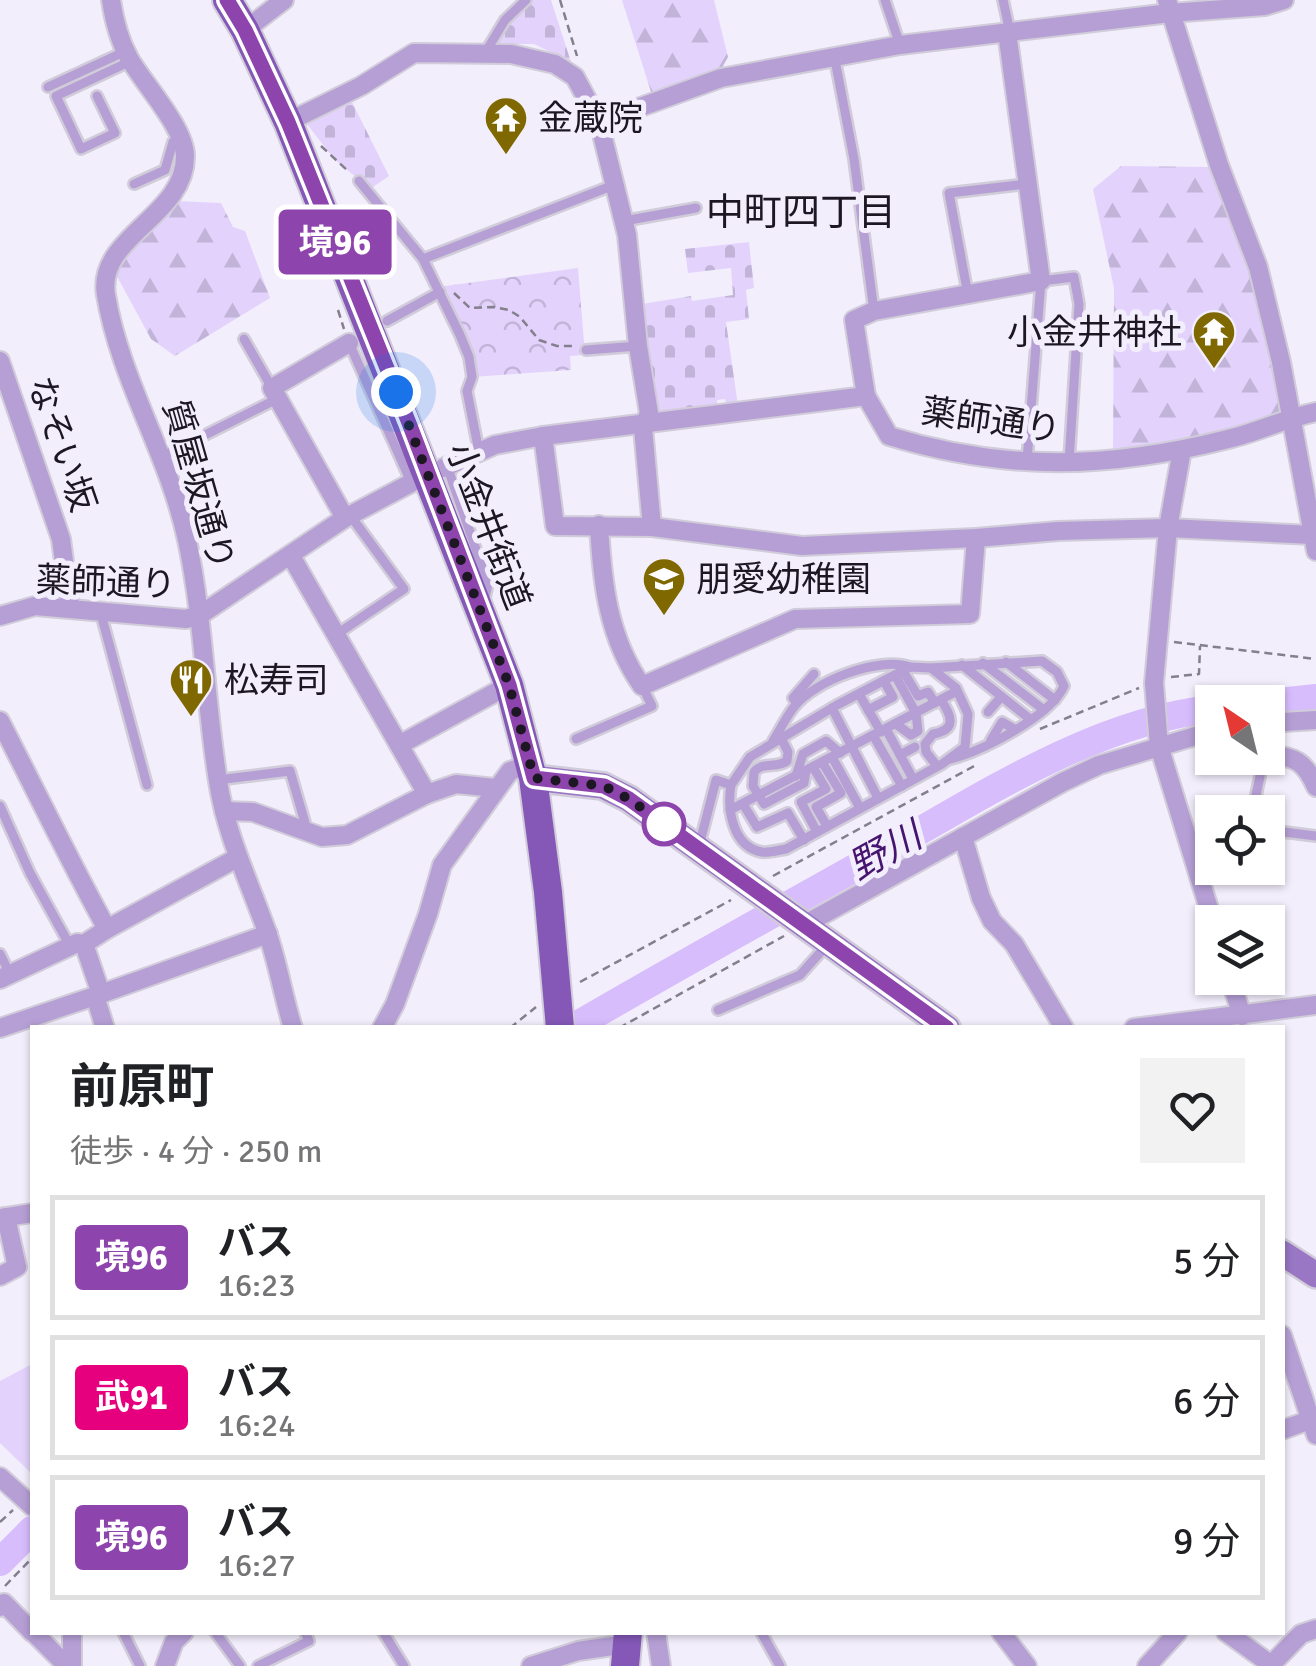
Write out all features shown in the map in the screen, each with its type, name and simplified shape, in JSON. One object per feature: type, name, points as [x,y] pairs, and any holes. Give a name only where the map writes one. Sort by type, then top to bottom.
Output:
[{"type":"main road","name":"小金井街道","points":[[227,0],[288,122],[509,685],[532,771],[560,1025]]},
{"type":"street","points":[[110,0],[129,56],[180,138]]},
{"type":"street","points":[[245,30],[284,0]]},
{"type":"street","points":[[599,122],[720,78],[835,60],[900,45],[1168,7],[1265,6],[1284,0]]},
{"type":"street","points":[[543,436],[555,526],[652,527],[802,546],[1058,530],[1168,528],[1314,543],[1258,267],[1219,165],[1168,7]]},
{"type":"street","points":[[445,467],[494,445],[543,436],[866,396],[854,320],[874,311],[1041,281],[1008,32]]},
{"type":"street","points":[[288,122],[361,86],[414,53],[511,54],[555,64],[575,77],[599,122],[624,222],[649,413],[643,428],[652,527]]},
{"type":"street","name":"質屋坂通り","points":[[180,138],[186,160],[173,194],[151,221],[122,246],[106,271],[105,290],[123,355],[163,456],[187,538],[224,811],[237,858],[268,934],[292,1025]]},
{"type":"street","points":[[348,516],[274,394],[349,343]]},
{"type":"street","name":"なそい坂","points":[[0,361],[60,539],[70,607]]},
{"type":"street","name":"薬師通り","points":[[866,396],[888,436],[930,448],[1027,463],[1069,464],[1182,450],[1316,412]]},
{"type":"street","points":[[1182,450],[1168,528],[1154,681],[1159,746],[1208,905]]},
{"type":"street","name":"薬師通り","points":[[0,616],[35,606],[186,619],[200,615],[348,516],[411,483]]},
{"type":"street","points":[[599,524],[602,578],[614,633],[625,662],[642,686],[794,619],[970,614],[976,538]]},
{"type":"street","points":[[291,556],[427,794]]},
{"type":"street","points":[[399,745],[509,685]]},
{"type":"street","points":[[1285,722],[1316,720]]},
{"type":"street","points":[[0,721],[34,782],[61,846],[108,928]]},
{"type":"street","points":[[802,926],[1005,812],[1099,765],[1194,735]]},
{"type":"street","points":[[1285,756],[1294,756],[1304,764],[1316,787]]},
{"type":"street","points":[[384,1025],[395,1004],[442,864],[510,770],[604,786],[629,799],[943,1025]]},
{"type":"street","points":[[224,811],[253,812],[322,837],[347,835],[427,794],[456,784],[495,788]]},
{"type":"street","points":[[963,838],[992,921],[1014,944],[1062,1025]]},
{"type":"street","points":[[5,977],[77,945],[237,858]]},
{"type":"street","points":[[0,1028],[268,934]]},
{"type":"street","points":[[77,945],[85,954],[105,1025]]},
{"type":"street","points":[[1235,995],[1242,1016]]},
{"type":"street","points":[[1185,1024],[1316,1005]]},
{"type":"street","points":[[0,1276],[17,1267],[3,1218],[30,1213]]},
{"type":"street","points":[[1285,1255],[1316,1276]]},
{"type":"street","points":[[1285,1344],[1313,1428],[1285,1430]]},
{"type":"street","points":[[0,1477],[30,1504]]},
{"type":"street","points":[[0,1606],[4,1603],[30,1629]]},
{"type":"street","points":[[1230,1635],[1272,1665],[1301,1634],[1316,1629]]},
{"type":"street","points":[[36,1635],[70,1666]]},
{"type":"street","points":[[70,1666],[72,1635]]},
{"type":"street","points":[[164,1666],[181,1635]]},
{"type":"street","points":[[656,1635],[661,1666]]},
{"type":"street","points":[[1003,1635],[1027,1666]]},
{"type":"street","points":[[1147,1666],[1175,1635]]},
{"type":"street","points":[[532,1666],[578,1651],[627,1647]]},
{"type":"lane","points":[[485,53],[505,20],[526,0]]},
{"type":"lane","points":[[885,0],[900,45]]},
{"type":"lane","points":[[1003,0],[1008,32]]},
{"type":"lane","points":[[48,87],[129,56]]},
{"type":"lane","points":[[97,96],[115,133],[81,149],[56,96],[129,56]]},
{"type":"lane","points":[[835,60],[857,175],[874,311]]},
{"type":"lane","points":[[134,184],[164,170],[174,142],[180,138]]},
{"type":"lane","points":[[358,180],[422,259],[469,356],[472,377],[467,390],[479,452]]},
{"type":"lane","points":[[422,259],[616,184]]},
{"type":"lane","points":[[968,295],[948,193],[1026,184]]},
{"type":"lane","points":[[624,222],[696,208]]},
{"type":"lane","points":[[1027,463],[1041,281],[1074,277],[1078,304],[1069,464]]},
{"type":"lane","points":[[387,321],[440,292]]},
{"type":"lane","points":[[163,456],[274,394],[244,339]]},
{"type":"lane","points":[[349,343],[411,483]]},
{"type":"lane","points":[[586,350],[638,346]]},
{"type":"lane","points":[[445,467],[488,584],[482,612]]},
{"type":"lane","points":[[337,634],[404,589],[348,516]]},
{"type":"lane","points":[[100,610],[146,785]]},
{"type":"lane","points":[[1005,661],[1056,700]]},
{"type":"lane","points":[[931,668],[957,691],[968,714],[965,746],[942,763],[786,849],[762,852],[746,844],[732,822],[731,784],[750,756],[903,671],[931,668],[1005,661],[1042,661],[1057,672],[1064,686],[1044,710],[968,755],[942,763]]},
{"type":"lane","points":[[983,663],[1044,710]]},
{"type":"lane","points":[[776,741],[796,704],[867,665],[900,664],[918,731],[911,734],[884,730]]},
{"type":"lane","points":[[962,665],[1030,720]]},
{"type":"lane","points":[[903,671],[918,696],[928,692],[952,718],[943,732],[933,734],[925,744],[926,752],[942,763]]},
{"type":"lane","points":[[796,704],[794,698],[814,674]]},
{"type":"lane","points":[[868,710],[893,697],[884,681]]},
{"type":"lane","points":[[576,740],[652,706],[642,686]]},
{"type":"lane","points":[[730,810],[957,691]]},
{"type":"lane","points":[[859,694],[913,779]]},
{"type":"lane","points":[[988,712],[1001,696]]},
{"type":"lane","points":[[832,708],[878,798]]},
{"type":"lane","points":[[884,730],[888,761],[902,786]]},
{"type":"lane","points":[[776,741],[788,757],[782,764],[763,765],[754,772],[757,796],[764,804],[804,783],[823,762]]},
{"type":"lane","points":[[796,776],[803,754],[826,741],[826,789],[801,802],[822,829]]},
{"type":"lane","points":[[900,755],[915,747]]},
{"type":"lane","points":[[876,768],[888,761]]},
{"type":"lane","points":[[823,762],[843,777],[860,808]]},
{"type":"lane","points":[[822,829],[816,806],[840,793],[823,762]]},
{"type":"lane","points":[[218,780],[290,771],[308,834]]},
{"type":"lane","points":[[699,849],[716,780],[731,784]]},
{"type":"lane","points":[[743,804],[757,827],[788,813],[804,840]]},
{"type":"lane","points":[[0,806],[30,873],[77,945]]},
{"type":"lane","points":[[1285,832],[1316,836]]},
{"type":"lane","points":[[718,1010],[800,976],[828,944]]},
{"type":"lane","points":[[0,954],[5,977]]},
{"type":"lane","points":[[124,1635],[140,1666]]},
{"type":"lane","points":[[217,1635],[240,1666]]},
{"type":"lane","points":[[258,1666],[309,1641],[306,1635]]},
{"type":"lane","points":[[385,1635],[404,1666]]},
{"type":"lane","points":[[763,1635],[780,1666]]},
{"type":"path","points":[[560,0],[579,64],[575,77]]},
{"type":"path","points":[[313,136],[358,180]]},
{"type":"path","points":[[440,292],[453,292],[470,308],[509,310],[520,316],[539,340],[586,350]]},
{"type":"path","points":[[1158,640],[1316,659]]},
{"type":"path","points":[[1032,734],[1154,681],[1199,674],[1200,644]]},
{"type":"path","points":[[514,1025],[556,994],[975,765]]},
{"type":"path","points":[[625,1025],[802,926]]},
{"type":"path","points":[[0,1591],[30,1560]]},
{"type":"green space","points":[[531,0],[551,0],[571,62],[534,44],[493,44]]},
{"type":"green space","points":[[622,0],[714,0],[728,57],[719,73],[652,95]]},
{"type":"green space","points":[[351,100],[389,176],[370,189],[334,159],[303,119]]},
{"type":"green space","points":[[1121,166],[1214,167],[1237,218],[1287,415],[1234,434],[1113,454],[1114,288],[1093,189]]},
{"type":"green space","points":[[177,201],[221,203],[233,227],[245,231],[270,298],[175,356],[151,339],[113,269],[132,243]]},
{"type":"green space","points":[[749,242],[754,288],[746,290],[749,319],[726,322],[738,406],[727,407],[725,399],[717,400],[718,410],[658,413],[642,304],[691,296],[692,301],[733,295],[731,268],[688,273],[685,249]]},
{"type":"green space","points":[[578,268],[585,355],[570,356],[571,370],[472,377],[438,287]]},
{"type":"green space","points":[[30,1365],[30,1472],[0,1443],[0,1381]]},
{"type":"waterway","name":"野川","points":[[1285,701],[1316,698]]},
{"type":"waterway","name":"野川","points":[[577,1025],[1039,765],[1125,729],[1195,712]]},
{"type":"waterway","name":"野川","points":[[0,1562],[30,1532]]},
{"type":"bus line","name":"境96","points":[[227,0],[288,122],[409,423],[509,685],[534,778],[604,786],[629,799],[943,1025]]},
{"type":"place","name":"金蔵院","points":[[506,156]]},
{"type":"place","name":"小金井神社","points":[[1214,370]]},
{"type":"place","name":"朋愛幼稚園","points":[[664,617]]},
{"type":"place","name":"松寿司","points":[[191,718]]},
{"type":"district","name":"中町四丁目","points":[[801,212]]},
{"type":"route","points":[[396,392],[509,685],[534,778],[604,786],[676,832],[664,824]]}]
